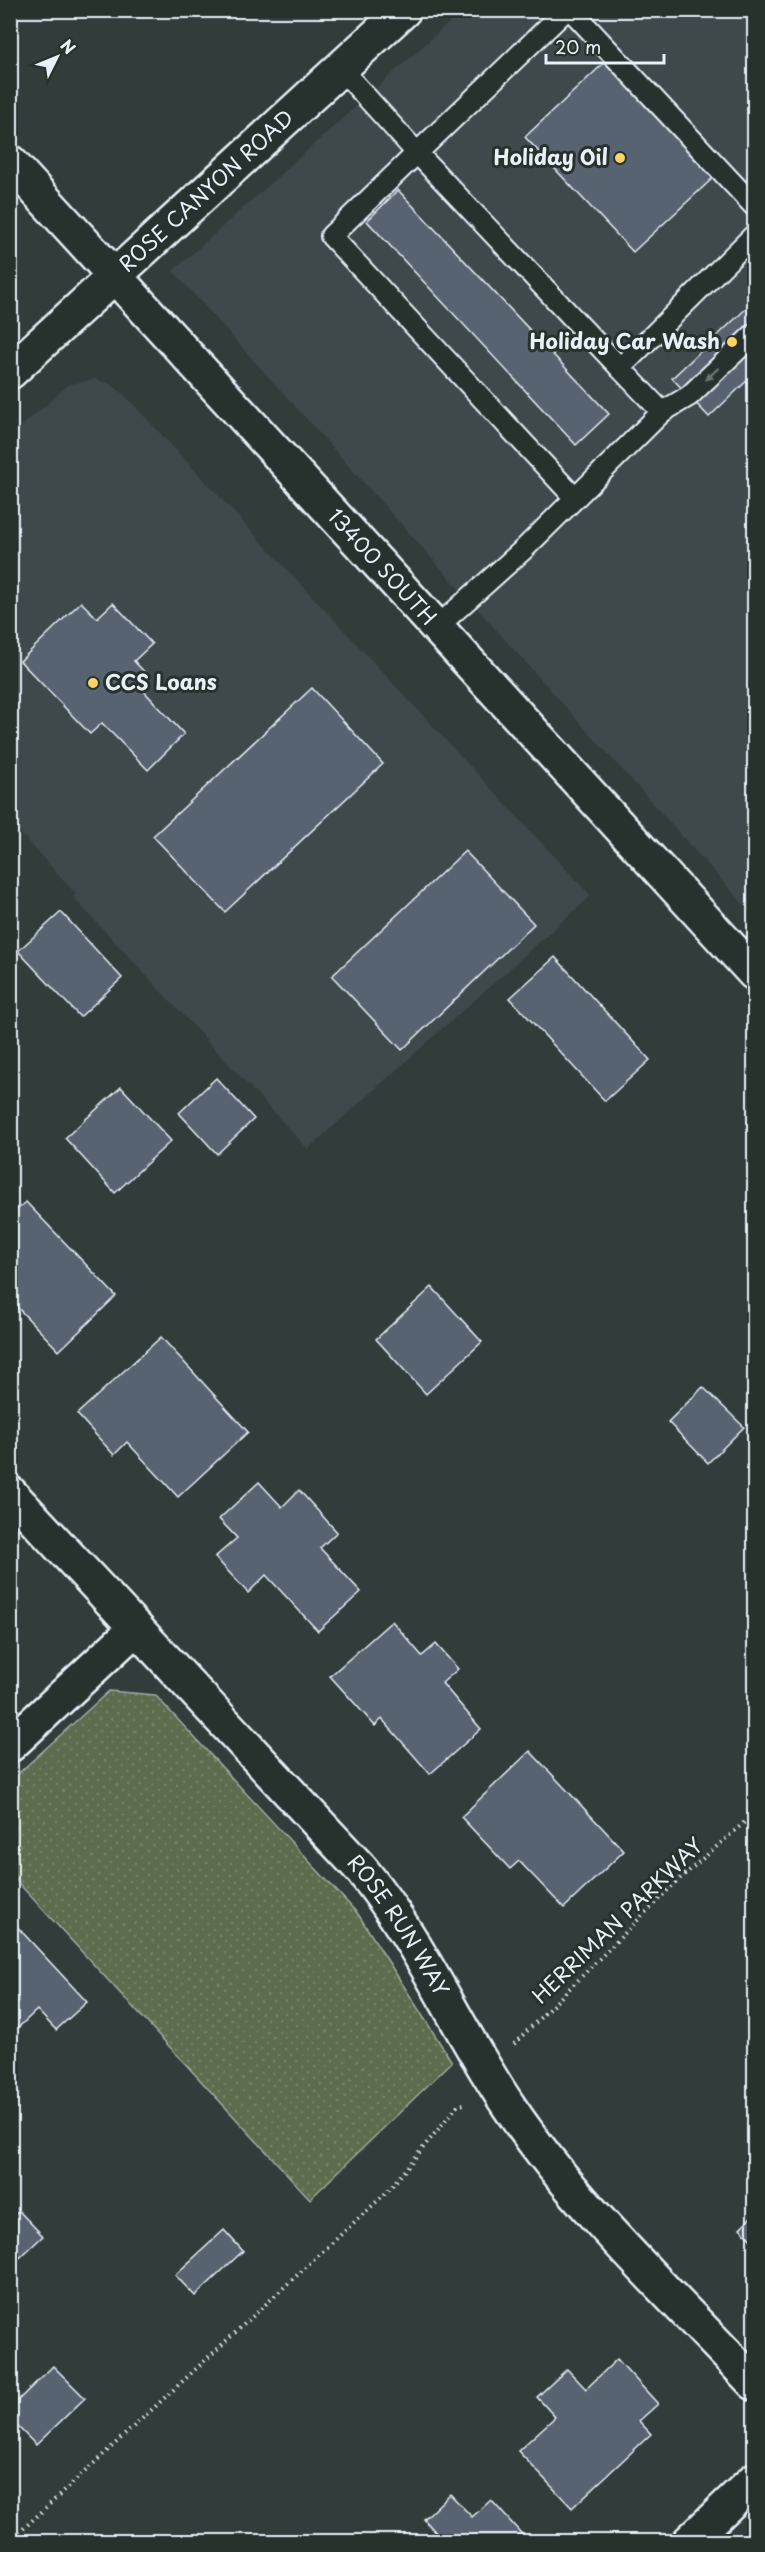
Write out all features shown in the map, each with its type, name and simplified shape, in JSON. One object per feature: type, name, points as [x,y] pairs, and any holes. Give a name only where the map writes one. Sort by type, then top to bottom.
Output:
[{"type":"street","name":"ROSE CANYON ROAD","points":[[10,372],[404,10]]},
{"type":"street","name":"13400 SOUTH","points":[[10,162],[754,973]]},
{"type":"street","name":"ROSE RUN WAY","points":[[10,1493],[361,1869],[400,1921],[490,2076],[532,2139],[580,2198],[754,2383]]},
{"type":"street","points":[[10,1745],[136,1628]]},
{"type":"street","points":[[689,2541],[754,2480]]},
{"type":"lane","points":[[566,10],[331,236],[574,497]]},
{"type":"lane","points":[[571,10],[754,206]]},
{"type":"lane","points":[[341,69],[417,153],[662,412]]},
{"type":"lane","points":[[620,368],[754,236]]},
{"type":"lane","points":[[437,627],[523,550],[662,412],[689,396],[754,334]]},
{"type":"path","name":"HERRIMAN PARKWAY","points":[[511,2048],[676,1882],[754,1814]]},
{"type":"path","points":[[10,2541],[387,2192],[458,2105],[471,2102]]},
{"type":"shaded area","points":[[462,11],[754,11],[754,916],[173,271]]},
{"type":"shaded area","points":[[95,379],[108,383],[123,393],[591,896],[308,1149],[73,897],[76,894],[11,823],[11,436],[68,385]]},
{"type":"green space","points":[[109,1691],[155,1695],[358,1914],[452,2062],[310,2199],[11,1875],[11,1780]]},
{"type":"building","name":"Holiday Oil","points":[[605,62],[713,178],[633,252],[525,137]]},
{"type":"building","points":[[398,190],[609,414],[576,445],[367,221]]},
{"type":"building","name":"Holiday Car Wash","points":[[750,305],[754,310],[754,374],[709,417],[672,378]]},
{"type":"building","name":"CCS Loans","points":[[81,602],[97,618],[113,603],[152,644],[134,661],[150,678],[140,687],[184,734],[148,770],[102,723],[90,734],[20,661]]},
{"type":"building","points":[[312,688],[383,764],[225,912],[153,836]]},
{"type":"building","points":[[465,851],[534,924],[402,1050],[332,976]]},
{"type":"building","points":[[61,912],[122,978],[80,1017],[18,951]]},
{"type":"building","points":[[555,957],[650,1060],[605,1101],[510,998]]},
{"type":"building","points":[[216,1078],[254,1119],[217,1154],[179,1113]]},
{"type":"building","points":[[121,1087],[171,1141],[115,1193],[65,1138]]},
{"type":"building","points":[[26,1202],[116,1296],[59,1351],[16,1306],[10,1311],[10,1216]]},
{"type":"building","points":[[432,1287],[482,1342],[426,1394],[376,1339]]},
{"type":"building","points":[[161,1337],[248,1432],[178,1497],[127,1442],[114,1455],[77,1414]]},
{"type":"building","points":[[703,1387],[744,1427],[708,1463],[668,1422]]},
{"type":"building","points":[[259,1482],[282,1507],[299,1490],[337,1532],[320,1548],[361,1592],[318,1631],[266,1575],[248,1593],[215,1557],[237,1538],[219,1519]]},
{"type":"building","points":[[392,1621],[422,1656],[436,1644],[458,1669],[442,1683],[481,1729],[430,1774],[382,1719],[375,1726],[330,1676]]},
{"type":"building","points":[[530,1751],[624,1851],[564,1908],[519,1861],[510,1869],[461,1817]]},
{"type":"building","points":[[10,1919],[87,2002],[56,2030],[37,2010],[10,2035]]},
{"type":"building","points":[[19,2211],[43,2236],[10,2267],[10,2219]]},
{"type":"building","points":[[754,2214],[754,2243],[740,2228]]},
{"type":"building","points":[[224,2230],[243,2251],[195,2296],[175,2275]]},
{"type":"building","points":[[617,2359],[658,2404],[639,2421],[651,2434],[572,2508],[518,2451],[555,2417],[537,2397],[567,2369],[586,2389]]},
{"type":"building","points":[[53,2366],[85,2398],[36,2445],[10,2419],[10,2408]]},
{"type":"building","points":[[450,2494],[472,2517],[491,2500],[529,2542],[444,2542],[424,2519]]},
{"type":"place","name":"Holiday Oil","points":[[620,158]]},
{"type":"place","name":"Holiday Car Wash","points":[[732,342]]},
{"type":"place","name":"CCS Loans","points":[[93,683]]}]
